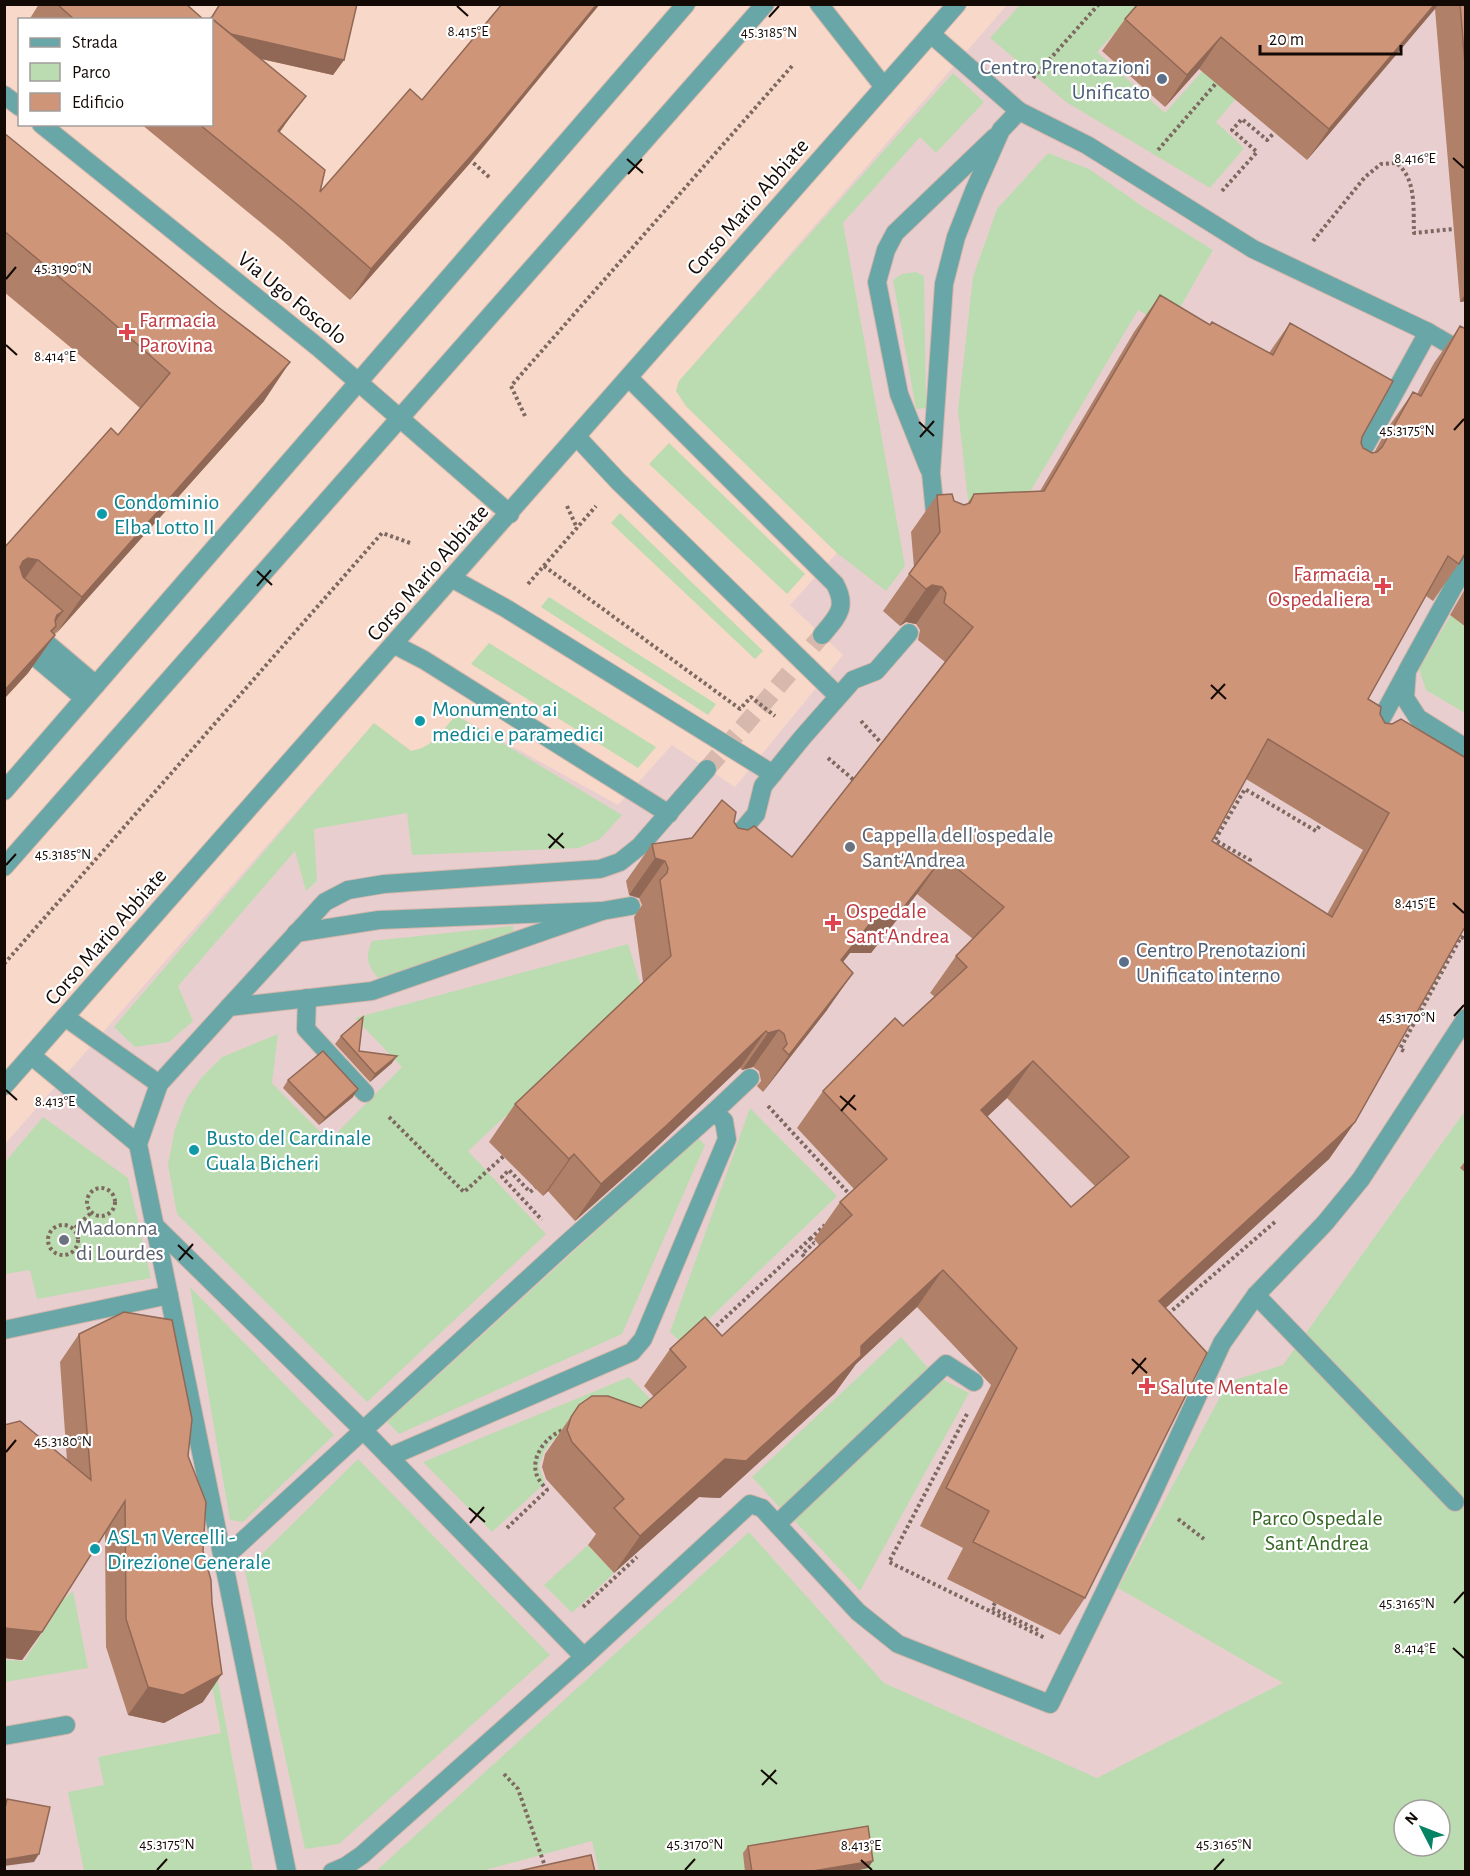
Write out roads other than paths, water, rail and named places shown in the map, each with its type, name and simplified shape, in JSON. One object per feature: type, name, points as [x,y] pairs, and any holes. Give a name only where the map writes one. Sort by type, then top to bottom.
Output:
[{"type":"street","points":[[4,791],[686,4]]},
{"type":"street","points":[[7,859],[765,4]]},
{"type":"street","points":[[819,4],[884,87]]},
{"type":"street","name":"Corso Mario Abbiate","points":[[4,1086],[395,645],[957,4]]},
{"type":"street","points":[[931,34],[1015,107],[1087,145],[1253,249],[1428,332],[1466,354]]},
{"type":"street","points":[[4,95],[18,106]]},
{"type":"street","points":[[937,531],[931,473],[944,284],[956,237],[1001,130],[1015,107]]},
{"type":"street","name":"Via Ugo Foscolo","points":[[43,126],[358,382],[510,514]]},
{"type":"street","points":[[931,473],[899,394],[876,282],[886,250],[896,233],[1001,130]]},
{"type":"street","points":[[1346,479],[1428,332]]},
{"type":"street","points":[[629,378],[835,585],[841,597],[841,607],[836,619],[822,635]]},
{"type":"street","points":[[577,438],[838,696]]},
{"type":"street","points":[[1365,750],[1466,564]]},
{"type":"street","points":[[453,579],[507,609],[772,774]]},
{"type":"street","points":[[4,607],[90,692]]},
{"type":"street","points":[[719,856],[756,814],[763,786],[838,696],[853,680],[876,671],[909,633]]},
{"type":"street","points":[[395,645],[444,673],[669,814]]},
{"type":"street","points":[[39,660],[90,692]]},
{"type":"street","points":[[1407,671],[1406,698],[1418,718],[1466,748]]},
{"type":"street","points":[[287,1872],[138,1144],[159,1084],[325,902],[348,890],[384,884],[600,868],[620,862],[640,846],[707,769]]},
{"type":"street","points":[[296,933],[379,920],[602,911],[631,906]]},
{"type":"street","points":[[229,1007],[372,991],[602,911]]},
{"type":"street","points":[[307,998],[306,1029],[320,1047],[365,1093]]},
{"type":"street","points":[[65,1017],[159,1084]]},
{"type":"street","points":[[332,1872],[362,1855],[584,1657],[750,1504],[762,1508],[858,1612],[898,1644],[1050,1704],[1150,1499],[1222,1343],[1256,1294],[1325,1222],[1360,1179],[1466,1018]]},
{"type":"street","points":[[32,1056],[138,1144]]},
{"type":"street","points":[[223,1559],[747,1080]]},
{"type":"street","points":[[389,1457],[632,1352],[643,1339],[727,1139],[724,1121],[714,1112]]},
{"type":"street","points":[[156,1227],[363,1430],[584,1657]]},
{"type":"street","points":[[1256,1294],[1455,1502]]},
{"type":"street","points":[[4,1330],[169,1295]]},
{"type":"street","points":[[777,1524],[946,1364],[974,1382]]},
{"type":"street","points":[[4,1736],[66,1725]]},
{"type":"tunnel","points":[[707,769],[822,635]]},
{"type":"place","name":"Centro Prenotazioni Unificato","points":[[1162,79]]},
{"type":"place","name":"Farmacia Parovina","points":[[127,332]]},
{"type":"place","name":"Condominio Elba Lotto II","points":[[102,514]]},
{"type":"place","name":"Farmacia Ospedaliera","points":[[1383,586]]},
{"type":"place","name":"Monumento ai medici e paramedici","points":[[420,721]]},
{"type":"place","name":"Cappella dell'ospedale Sant'Andrea","points":[[850,847]]},
{"type":"place","name":"Ospedale Sant'Andrea","points":[[833,923]]},
{"type":"place","name":"Centro Prenotazioni Unificato interno","points":[[1124,962]]},
{"type":"place","name":"Busto del Cardinale Guala Bicheri","points":[[194,1150]]},
{"type":"place","name":"Madonna di Lourdes","points":[[64,1240]]},
{"type":"place","name":"Salute Mentale","points":[[1147,1386]]},
{"type":"place","name":"ASL 11 Vercelli - Direzione Generale","points":[[95,1549]]},
{"type":"park label","name":"Parco Ospedale Sant Andrea","points":[[1317,1530]]}]
